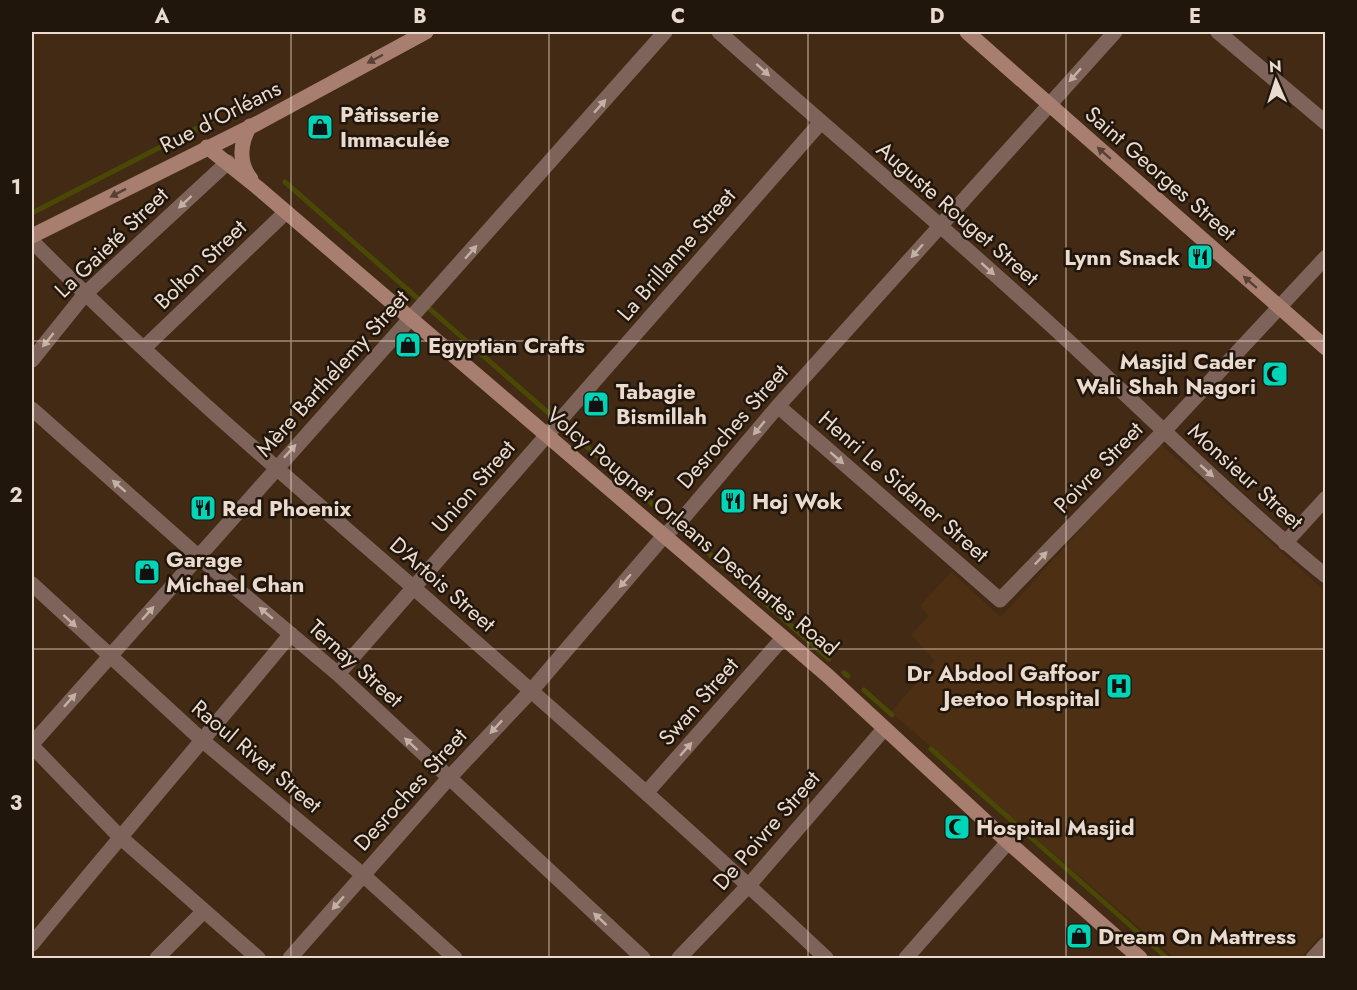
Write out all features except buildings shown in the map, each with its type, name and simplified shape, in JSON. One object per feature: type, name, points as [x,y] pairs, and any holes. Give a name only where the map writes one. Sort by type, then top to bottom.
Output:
[{"type":"main road","name":"Rue d'Orléans","points":[[32,236],[250,126],[426,32]]},
{"type":"main road","name":"Saint Georges Street","points":[[967,32],[1326,348]]},
{"type":"main road","points":[[250,126],[244,137],[241,152],[245,172],[258,187]]},
{"type":"main road","name":"Volcy Pougnet Orleans Deschartes Road","points":[[207,147],[258,187],[663,537],[828,676],[1008,842],[1140,958]]},
{"type":"street","name":"Mère Barthélemy Street","points":[[32,745],[275,468],[432,296],[665,32]]},
{"type":"street","name":"Auguste Rouget Street","points":[[719,32],[1078,350],[1164,432]]},
{"type":"street","name":"Desroches Street","points":[[290,958],[448,779],[531,691],[663,537],[684,517],[777,406],[1115,32]]},
{"type":"street","points":[[1218,32],[1326,123]]},
{"type":"street","name":"La Brillanne Street","points":[[546,435],[821,122]]},
{"type":"street","name":"La Gaieté Street","points":[[32,360],[85,294],[228,162]]},
{"type":"street","name":"Bolton Street","points":[[144,348],[286,212]]},
{"type":"street","name":"D'Artois Street","points":[[32,241],[85,294],[275,468],[647,792],[826,958]]},
{"type":"street","name":"Poivre Street","points":[[1000,600],[1164,432],[1326,257]]},
{"type":"street","name":"Henri Le Sidaner Street","points":[[777,406],[1000,600]]},
{"type":"street","name":"Ternay Street","points":[[32,409],[338,674],[448,779],[644,958]]},
{"type":"street","name":"Monsieur Street","points":[[1164,432],[1285,543],[1326,576]]},
{"type":"street","name":"Union Street","points":[[338,674],[546,435]]},
{"type":"street","points":[[1285,543],[1326,498]]},
{"type":"street","name":"Raoul Rivet Street","points":[[32,584],[203,741],[363,875],[455,958]]},
{"type":"street","points":[[32,944],[119,836],[203,741],[291,634]]},
{"type":"street","name":"Swan Street","points":[[647,792],[783,638]]},
{"type":"street","name":"De Poivre Street","points":[[679,958],[749,885],[884,729]]},
{"type":"street","points":[[32,745],[119,836],[258,958]]},
{"type":"street","points":[[906,958],[1008,842]]},
{"type":"street","points":[[157,958],[204,911]]},
{"type":"street","points":[[1313,958],[1326,944]]},
{"type":"shaded area","name":"Dr Abdool Gaffoor Jeetoo Hospital","points":[[1159,443],[1325,591],[1325,931],[1301,958],[1174,958],[891,712],[935,661],[911,635],[929,615],[920,606],[951,572],[1001,617]]},
{"type":"waterway","points":[[32,213],[213,120]]},
{"type":"waterway","points":[[285,182],[829,659]]},
{"type":"waterway","points":[[844,673],[848,676]]},
{"type":"waterway","points":[[864,690],[892,715]]},
{"type":"waterway","points":[[931,749],[1167,958]]},
{"type":"place","name":"Pâtisserie Immaculée","points":[[320,127]]},
{"type":"place","name":"Lynn Snack","points":[[1200,257]]},
{"type":"place","name":"Egyptian Crafts","points":[[408,345]]},
{"type":"place","name":"Masjid Cader Wali Shah Nagori","points":[[1275,374]]},
{"type":"place","name":"Tabagie Bismillah","points":[[596,404]]},
{"type":"place","name":"Hoj Wok","points":[[733,501]]},
{"type":"place","name":"Red Phoenix","points":[[203,508]]},
{"type":"place","name":"Garage Michael Chan","points":[[147,572]]},
{"type":"place","name":"Dr Abdool Gaffoor Jeetoo Hospital","points":[[1119,686]]},
{"type":"place","name":"Hospital Masjid","points":[[957,827]]},
{"type":"place","name":"Dream On Mattress","points":[[1079,936]]}]
